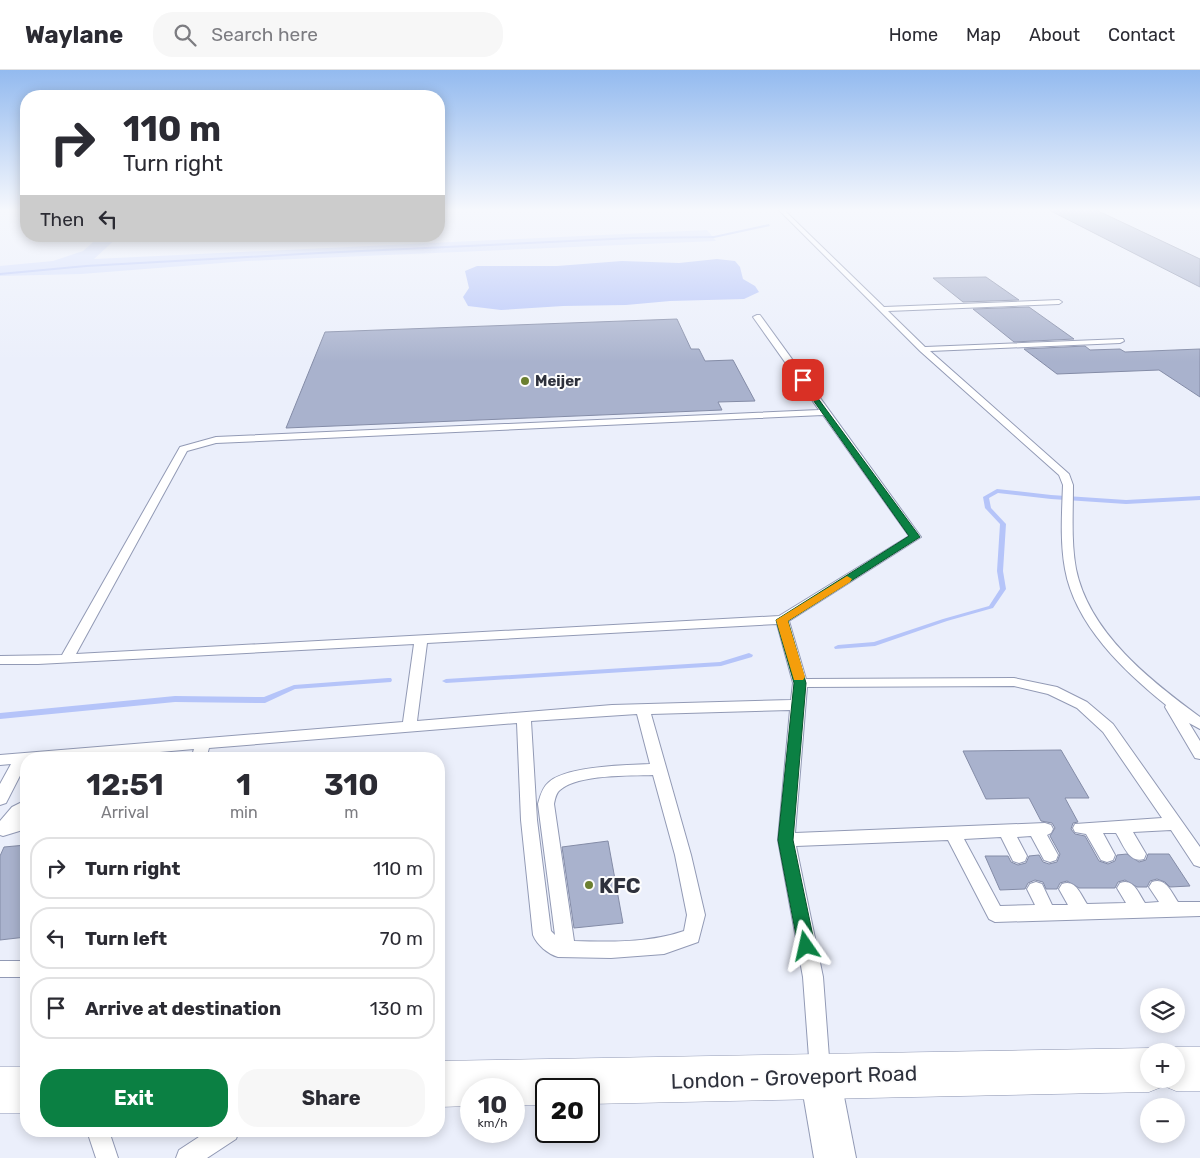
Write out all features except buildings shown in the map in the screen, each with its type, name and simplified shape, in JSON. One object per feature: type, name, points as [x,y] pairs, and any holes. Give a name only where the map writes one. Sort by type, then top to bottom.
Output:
[{"type":"main road","points":[[1185,1069],[1200,1069]]},
{"type":"main road","name":"London - Groveport Road","points":[[445,1084],[1140,1070]]},
{"type":"main road","points":[[0,1090],[20,1090]]},
{"type":"street","points":[[820,1076],[835,1158]]},
{"type":"lane","points":[[833,260],[923,349],[1064,474],[1069,506],[1069,560],[1073,581],[1086,611],[1134,669],[1170,702],[1200,724]]},
{"type":"lane","points":[[884,309],[1059,302]]},
{"type":"lane","points":[[0,660],[782,620],[915,537],[757,317]]},
{"type":"lane","points":[[923,349],[1120,341]]},
{"type":"lane","points":[[67,658],[183,449],[216,440],[826,412]]},
{"type":"lane","points":[[782,620],[800,683],[786,840],[813,977],[820,1076]]},
{"type":"lane","points":[[409,728],[421,639]]},
{"type":"lane","points":[[800,683],[1014,682],[1052,690],[1082,705],[1108,728],[1200,860]]},
{"type":"lane","points":[[1170,702],[1200,754]]},
{"type":"lane","points":[[200,752],[409,728],[612,710],[798,705]]},
{"type":"lane","points":[[524,719],[529,820],[542,935],[558,949],[612,950],[664,946],[692,936],[696,915],[683,854],[642,710]]},
{"type":"lane","points":[[0,760],[20,758]]},
{"type":"lane","points":[[0,800],[20,762]]},
{"type":"lane","points":[[566,949],[546,804],[549,792],[557,784],[576,777],[659,769]]},
{"type":"lane","points":[[2,831],[20,810]]},
{"type":"lane","points":[[1108,855],[1086,828],[1175,824]]},
{"type":"lane","points":[[2,831],[20,825]]},
{"type":"lane","points":[[1120,826],[1138,854]]},
{"type":"lane","points":[[786,840],[1041,829],[1050,855]]},
{"type":"lane","points":[[1006,831],[1018,856]]},
{"type":"lane","points":[[953,834],[995,914],[1200,909]]},
{"type":"lane","points":[[1158,887],[1174,910]]},
{"type":"lane","points":[[1068,888],[1082,912]]},
{"type":"lane","points":[[1126,888],[1140,910]]},
{"type":"lane","points":[[1036,889],[1048,913]]},
{"type":"lane","points":[[0,970],[20,969]]},
{"type":"lane","points":[[100,1137],[107,1158]]},
{"type":"lane","points":[[187,1158],[219,1137]]},
{"type":"shaded area","points":[[276,260],[81,274],[0,276],[0,266],[53,261]]},
{"type":"water","points":[[710,260],[735,261],[740,267],[743,279],[755,286],[759,292],[744,299],[501,310],[468,306],[463,297],[469,288],[465,271],[477,266],[557,266],[622,261],[679,263]]},
{"type":"waterway","points":[[0,274],[86,266],[198,260]]},
{"type":"waterway","points":[[838,647],[875,644],[945,620],[991,607],[1003,589],[1000,571],[1003,524],[988,508],[986,497],[997,491],[1126,502],[1200,498]]},
{"type":"waterway","points":[[446,681],[721,664],[749,655]]},
{"type":"waterway","points":[[0,716],[175,699],[265,700],[294,687],[388,680]]},
{"type":"slow traffic","points":[[798,677],[782,620],[847,579]]},
{"type":"place","name":"Meijer","points":[[525,381]]},
{"type":"place","name":"KFC","points":[[589,885]]},
{"type":"route","points":[[803,380],[915,537],[782,620],[800,683],[786,840],[806,946]]}]
